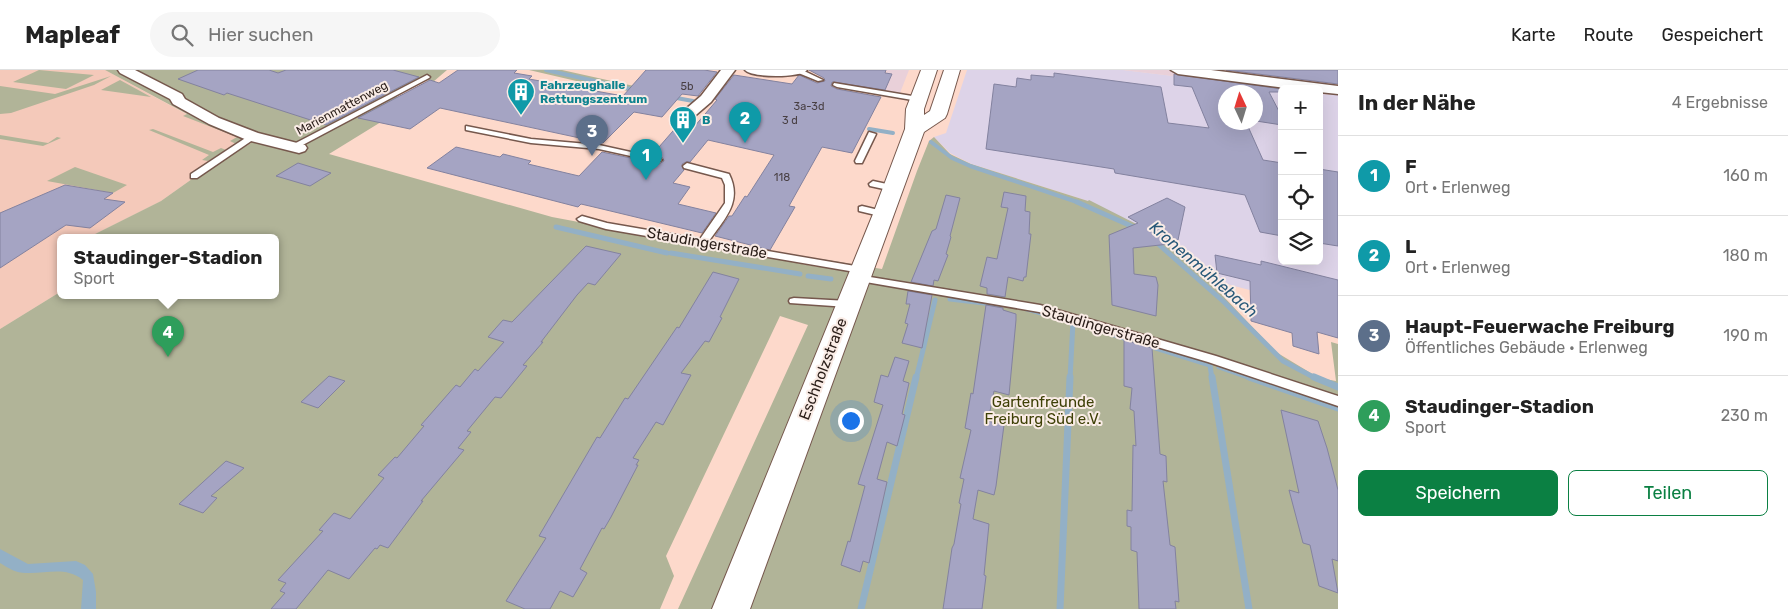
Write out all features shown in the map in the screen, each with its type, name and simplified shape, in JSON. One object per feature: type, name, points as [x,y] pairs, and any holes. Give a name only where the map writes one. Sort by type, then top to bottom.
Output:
[{"type":"main road","name":"Eschholzstraße","points":[[731,609],[856,284],[878,199],[915,129],[915,109],[929,70]]},
{"type":"main road","points":[[915,129],[938,114],[952,70]]},
{"type":"street","points":[[125,70],[177,97],[178,101],[214,120],[253,137],[297,147]]},
{"type":"street","points":[[685,117],[706,99],[728,70]]},
{"type":"street","points":[[752,70],[771,72],[799,70]]},
{"type":"street","points":[[1178,70],[1338,90]]},
{"type":"lane","points":[[799,70],[820,80]]},
{"type":"lane","name":"Marienmattenweg","points":[[297,147],[427,77]]},
{"type":"lane","points":[[837,85],[865,95],[918,99]]},
{"type":"lane","points":[[469,128],[531,141],[599,147],[658,160]]},
{"type":"lane","points":[[859,161],[872,134]]},
{"type":"lane","points":[[194,176],[253,137]]},
{"type":"lane","points":[[687,166],[726,176],[729,185],[730,203],[703,242]]},
{"type":"lane","name":"Staudingerstraße","points":[[582,220],[606,226],[703,242],[856,284],[1040,308],[1221,362],[1338,401]]},
{"type":"lane","points":[[794,301],[829,302],[856,284]]},
{"type":"shaded area","points":[[0,70],[105,70],[186,114],[256,140],[192,179],[161,201],[95,234],[57,234],[57,294],[0,329]]},
{"type":"shaded area","points":[[882,70],[909,70],[900,93],[879,90],[887,71]]},
{"type":"shaded area","points":[[967,70],[1123,70],[1249,85],[1218,85],[1218,130],[1263,130],[1263,87],[1278,89],[1278,265],[1323,265],[1323,94],[1338,95],[1338,313],[1207,279],[1158,235],[1088,201],[971,164],[950,153],[934,137],[946,133]]},
{"type":"shaded area","points":[[1123,70],[1338,70],[1338,95],[1323,94],[1323,85],[1278,85],[1278,89],[1263,87],[1263,85],[1249,85]]},
{"type":"green space","points":[[39,70],[94,75],[66,89],[13,82]]},
{"type":"green space","name":"Gartenfreunde Freiburg Süd e.V.","points":[[105,70],[447,70],[433,82],[423,79],[394,96],[415,101],[329,154],[552,217],[818,267],[821,259],[882,269],[917,171],[929,141],[934,137],[950,154],[971,164],[1089,200],[1158,235],[1207,279],[1276,352],[1319,378],[1336,381],[1331,342],[1338,344],[1338,609],[678,609],[808,325],[780,316],[666,556],[674,576],[660,609],[0,609],[0,329],[57,294],[57,299],[279,299],[279,234],[95,234],[161,201],[192,179],[256,140],[198,118],[244,138],[236,144],[230,141],[237,137],[183,116],[187,114]]},
{"type":"green space","points":[[529,70],[562,70],[652,90],[650,95]]},
{"type":"green space","points":[[111,76],[94,85],[11,113],[0,114],[0,86],[55,94]]},
{"type":"green space","points":[[120,80],[151,97],[101,90]]},
{"type":"green space","points":[[153,129],[213,152],[221,148],[226,150],[208,161],[202,160],[209,155],[149,130]]},
{"type":"green space","points":[[0,135],[48,143],[57,137],[61,138],[43,146],[0,139]]},
{"type":"green space","points":[[75,167],[127,185],[113,193],[47,181]]},
{"type":"water","points":[[0,549],[28,564],[76,561],[85,565],[93,574],[96,609],[81,609],[83,580],[63,572],[22,573],[15,571],[0,563]]},
{"type":"building","points":[[198,70],[269,70],[278,73],[286,70],[393,70],[419,77],[326,125],[227,93],[224,95],[178,79]]},
{"type":"building","points":[[458,70],[517,70],[514,73],[532,76],[529,79],[623,96],[646,70],[704,70],[717,72],[698,96],[682,94],[662,117],[634,112],[603,143],[440,108],[410,129],[358,118],[430,80],[439,83]]},
{"type":"building","points":[[809,70],[886,70],[885,73],[892,74],[885,90],[832,82],[831,86],[837,89],[881,97],[852,153],[822,147],[789,206],[795,207],[770,250],[715,236],[729,216],[732,216],[745,196],[747,197],[774,155],[708,140],[690,162],[682,164],[684,170],[673,183],[690,187],[678,204],[716,213],[702,233],[581,204],[578,207],[427,168],[456,147],[500,157],[503,154],[531,161],[528,164],[579,176],[602,152],[659,164],[664,161],[663,158],[645,153],[652,146],[659,147],[679,124],[694,127],[717,100],[715,99],[734,75],[792,84],[799,75],[817,83],[825,81],[824,78]]},
{"type":"building","points":[[1226,70],[1338,70],[1338,84]]},
{"type":"building","points":[[1054,73],[1161,87],[1168,123],[1209,128],[1192,87],[1174,85],[1174,74],[1253,85],[1218,85],[1218,130],[1250,130],[1263,160],[1278,162],[1278,235],[1260,232],[1245,195],[1115,173],[1114,169],[986,149],[994,84],[1016,87],[1017,78],[1031,80],[1031,75],[1054,77]]},
{"type":"building","points":[[1263,86],[1278,88],[1278,92],[1269,92],[1278,109],[1278,124],[1263,122]]},
{"type":"building","points":[[298,163],[331,173],[310,186],[276,176]]},
{"type":"building","points":[[1323,170],[1338,172],[1338,246],[1323,244]]},
{"type":"building","points":[[65,185],[113,193],[104,199],[125,202],[90,228],[66,225],[0,268],[0,213]]},
{"type":"building","points":[[1004,192],[1026,196],[1025,211],[1030,212],[1029,234],[1031,234],[1026,277],[1024,277],[1023,281],[1008,277],[1005,297],[987,294],[987,288],[980,286],[987,257],[997,259],[1008,208],[1001,207]]},
{"type":"building","points":[[946,195],[960,198],[946,254],[948,255],[938,281],[934,280],[933,286],[911,282],[932,231],[936,229]]},
{"type":"building","points":[[1167,198],[1185,207],[1178,240],[1169,244],[1133,248],[1134,274],[1156,277],[1158,285],[1156,316],[1112,305],[1109,235],[1138,223],[1128,217]]},
{"type":"building","points":[[586,246],[621,254],[595,285],[588,283],[577,295],[541,342],[543,342],[523,365],[527,366],[501,398],[495,397],[467,431],[471,432],[458,448],[464,450],[421,501],[423,501],[388,548],[380,545],[377,549],[375,548],[349,579],[328,570],[296,609],[271,609],[285,593],[280,591],[286,583],[278,580],[323,531],[319,530],[334,513],[350,519],[384,478],[378,475],[395,457],[397,458],[424,426],[421,425],[456,385],[460,387],[475,369],[478,371],[504,342],[488,337],[503,320],[512,322]]},
{"type":"building","points":[[1215,255],[1261,265],[1261,261],[1338,280],[1338,338],[1317,332],[1319,354],[1293,346],[1292,333],[1251,321],[1250,281],[1217,273]]},
{"type":"building","points":[[713,272],[739,279],[709,342],[705,341],[681,373],[691,375],[663,425],[656,422],[633,458],[639,460],[636,465],[638,465],[611,517],[604,529],[602,528],[580,569],[587,573],[573,597],[560,591],[550,609],[525,609],[506,601],[546,538],[539,536],[597,437],[600,438],[625,398],[628,399],[677,327],[679,328]]},
{"type":"building","points":[[908,291],[932,295],[922,348],[902,343],[908,324],[905,323],[910,304],[906,304]]},
{"type":"building","points":[[986,305],[1003,308],[1003,310],[1016,314],[1016,320],[1009,395],[994,391],[988,421],[1004,425],[996,486],[994,495],[978,490],[973,519],[989,524],[982,609],[943,609],[961,504],[959,503],[964,479],[960,478],[971,430],[965,428],[971,393],[973,394]]},
{"type":"building","points":[[1124,340],[1152,348],[1160,454],[1166,456],[1167,482],[1163,481],[1170,545],[1175,547],[1179,602],[1175,601],[1176,609],[1139,609],[1137,552],[1131,550],[1131,527],[1127,526],[1127,510],[1132,511],[1133,445],[1136,446],[1134,411],[1130,409],[1132,388],[1124,386]]},
{"type":"building","points":[[895,357],[909,361],[903,381],[909,383],[902,414],[905,415],[897,446],[887,442],[877,479],[887,482],[869,563],[863,561],[860,572],[841,565],[848,541],[850,542],[865,486],[858,484],[883,405],[874,402],[881,375],[888,377]]},
{"type":"building","points":[[329,376],[345,381],[318,408],[301,402]]},
{"type":"building","points":[[1281,410],[1318,421],[1327,448],[1338,490],[1338,561],[1332,559],[1338,593],[1319,586],[1310,545],[1303,543],[1289,490],[1299,493]]},
{"type":"building","points":[[226,461],[244,468],[211,496],[217,498],[203,513],[179,504]]},
{"type":"waterway","name":"Kronenmühlebach","points":[[546,70],[635,90]]},
{"type":"waterway","name":"Kronenmühlebach","points":[[671,97],[693,101]]},
{"type":"waterway","name":"Kronenmühlebach","points":[[869,129],[893,133]]},
{"type":"waterway","name":"Kronenmühlebach","points":[[931,142],[952,158],[970,166],[1080,203]]},
{"type":"waterway","name":"Kronenmühlebach","points":[[1077,202],[1138,229]]},
{"type":"waterway","points":[[556,227],[667,253]]},
{"type":"waterway","name":"Kronenmühlebach","points":[[1156,242],[1224,302],[1283,361],[1317,379]]},
{"type":"waterway","points":[[671,253],[800,274]]},
{"type":"waterway","points":[[808,276],[831,279]]},
{"type":"waterway","points":[[950,299],[1001,305]]},
{"type":"waterway","points":[[916,379],[935,300]]},
{"type":"waterway","points":[[1027,309],[1059,318]]},
{"type":"waterway","points":[[1070,379],[1073,322],[1210,365],[1212,379]]},
{"type":"waterway","points":[[1219,367],[1253,379]]},
{"type":"waterway","points":[[861,609],[916,377]]},
{"type":"waterway","points":[[1060,609],[1070,377]]},
{"type":"waterway","points":[[1212,377],[1249,609]]},
{"type":"waterway","points":[[1249,377],[1338,408]]},
{"type":"waterway","name":"Kronenmühlebach","points":[[1314,377],[1338,387]]},
{"type":"place","name":"Fahrzeughalle Rettungszentrum","points":[[521,116]]},
{"type":"place","name":"L","points":[[745,143]]},
{"type":"place","name":"B","points":[[683,144]]},
{"type":"place","name":"Haupt-Feuerwache Freiburg","points":[[592,156]]},
{"type":"place","name":"F","points":[[646,180]]},
{"type":"place","name":"Staudinger-Stadion","points":[[168,357]]}]
